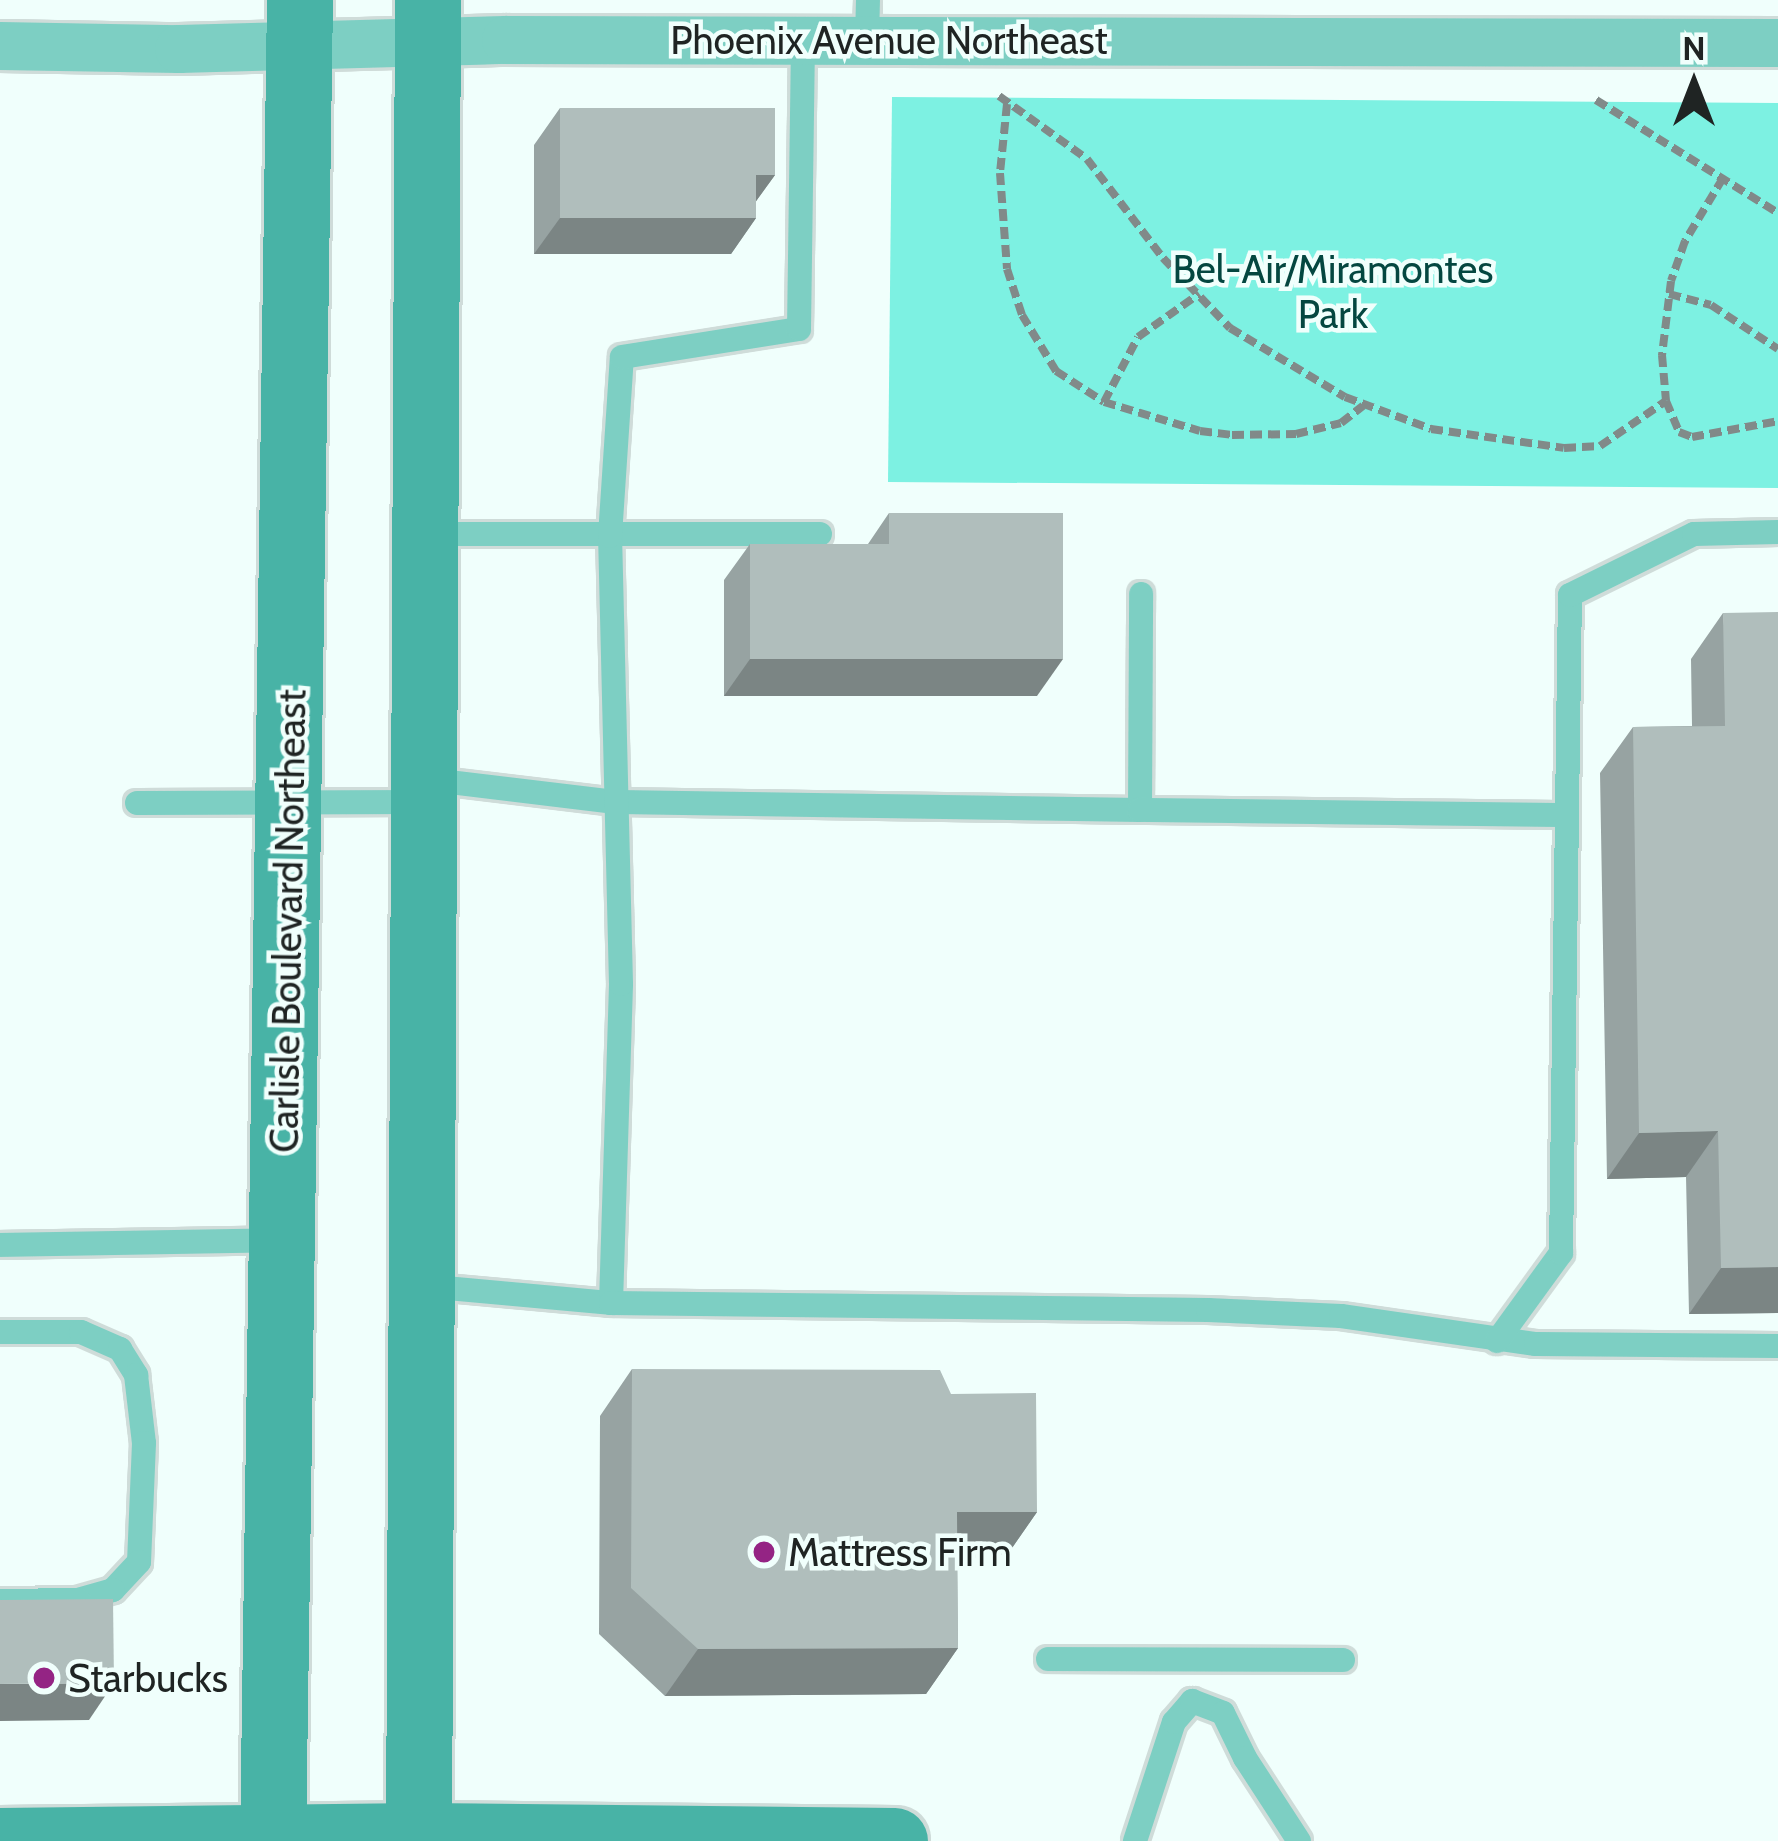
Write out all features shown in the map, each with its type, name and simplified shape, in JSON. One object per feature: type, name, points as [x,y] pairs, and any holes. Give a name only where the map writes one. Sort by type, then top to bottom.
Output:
[{"type":"main road","points":[[419,1839],[428,21]]},
{"type":"main road","name":"Carlisle Boulevard Northeast","points":[[274,1839],[300,22]]},
{"type":"main road","points":[[0,1840],[895,1841]]},
{"type":"street","name":"Phoenix Avenue Northeast","points":[[0,46],[178,49],[300,22],[428,21],[803,40],[867,20],[1282,21],[1778,43]]},
{"type":"lane","points":[[611,1303],[621,984],[610,536],[622,357],[799,329],[803,40]]},
{"type":"lane","points":[[1497,1341],[1561,1253],[1570,595],[1694,534],[1778,532]]},
{"type":"lane","points":[[426,534],[820,534]]},
{"type":"lane","points":[[1140,811],[1141,594]]},
{"type":"lane","points":[[137,803],[424,791],[616,802],[1567,814]]},
{"type":"lane","points":[[0,1245],[283,1240]]},
{"type":"lane","points":[[422,1286],[611,1303],[1208,1310],[1340,1316],[1497,1341],[1778,1346]]},
{"type":"lane","points":[[0,1333],[81,1333],[120,1349],[136,1375],[145,1443],[139,1562],[113,1590],[79,1600],[0,1601]]},
{"type":"lane","points":[[1048,1659],[1343,1660]]},
{"type":"lane","points":[[1204,1706],[1205,1660]]},
{"type":"lane","points":[[1135,1841],[1174,1722],[1192,1701],[1223,1713],[1245,1758],[1298,1841]]},
{"type":"path","points":[[1582,92],[1778,213]]},
{"type":"path","points":[[997,93],[1006,104],[1066,139],[1087,159],[1163,258],[1230,328],[1266,353],[1365,405],[1431,429],[1564,448],[1600,446],[1666,401]]},
{"type":"path","points":[[1006,104],[1001,134],[1001,222],[1022,315],[1056,370],[1104,402],[1200,431],[1263,437],[1340,423],[1365,405]]},
{"type":"path","points":[[1723,178],[1685,241],[1669,294],[1662,356],[1666,401],[1679,432],[1692,437],[1778,421]]},
{"type":"path","points":[[1104,402],[1138,337],[1199,294]]},
{"type":"path","points":[[1669,294],[1711,305],[1778,349]]},
{"type":"green space","name":"Bel-Air/Miramontes Park","points":[[892,97],[1778,103],[1778,488],[888,482]]},
{"type":"building","points":[[560,108],[775,108],[775,175],[756,175],[756,218],[560,218]]},
{"type":"building","points":[[889,513],[1063,513],[1063,659],[750,659],[750,544],[889,544]]},
{"type":"building","points":[[1778,612],[1778,1267],[1721,1268],[1718,1131],[1639,1133],[1633,727],[1725,726],[1723,613]]},
{"type":"building","points":[[632,1369],[940,1370],[951,1394],[1036,1393],[1037,1512],[957,1512],[958,1648],[698,1649],[631,1588]]},
{"type":"building","points":[[113,1599],[114,1683],[0,1684],[0,1600]]},
{"type":"place","name":"Mattress Firm","points":[[764,1552]]},
{"type":"place","name":"Starbucks","points":[[44,1678]]}]
